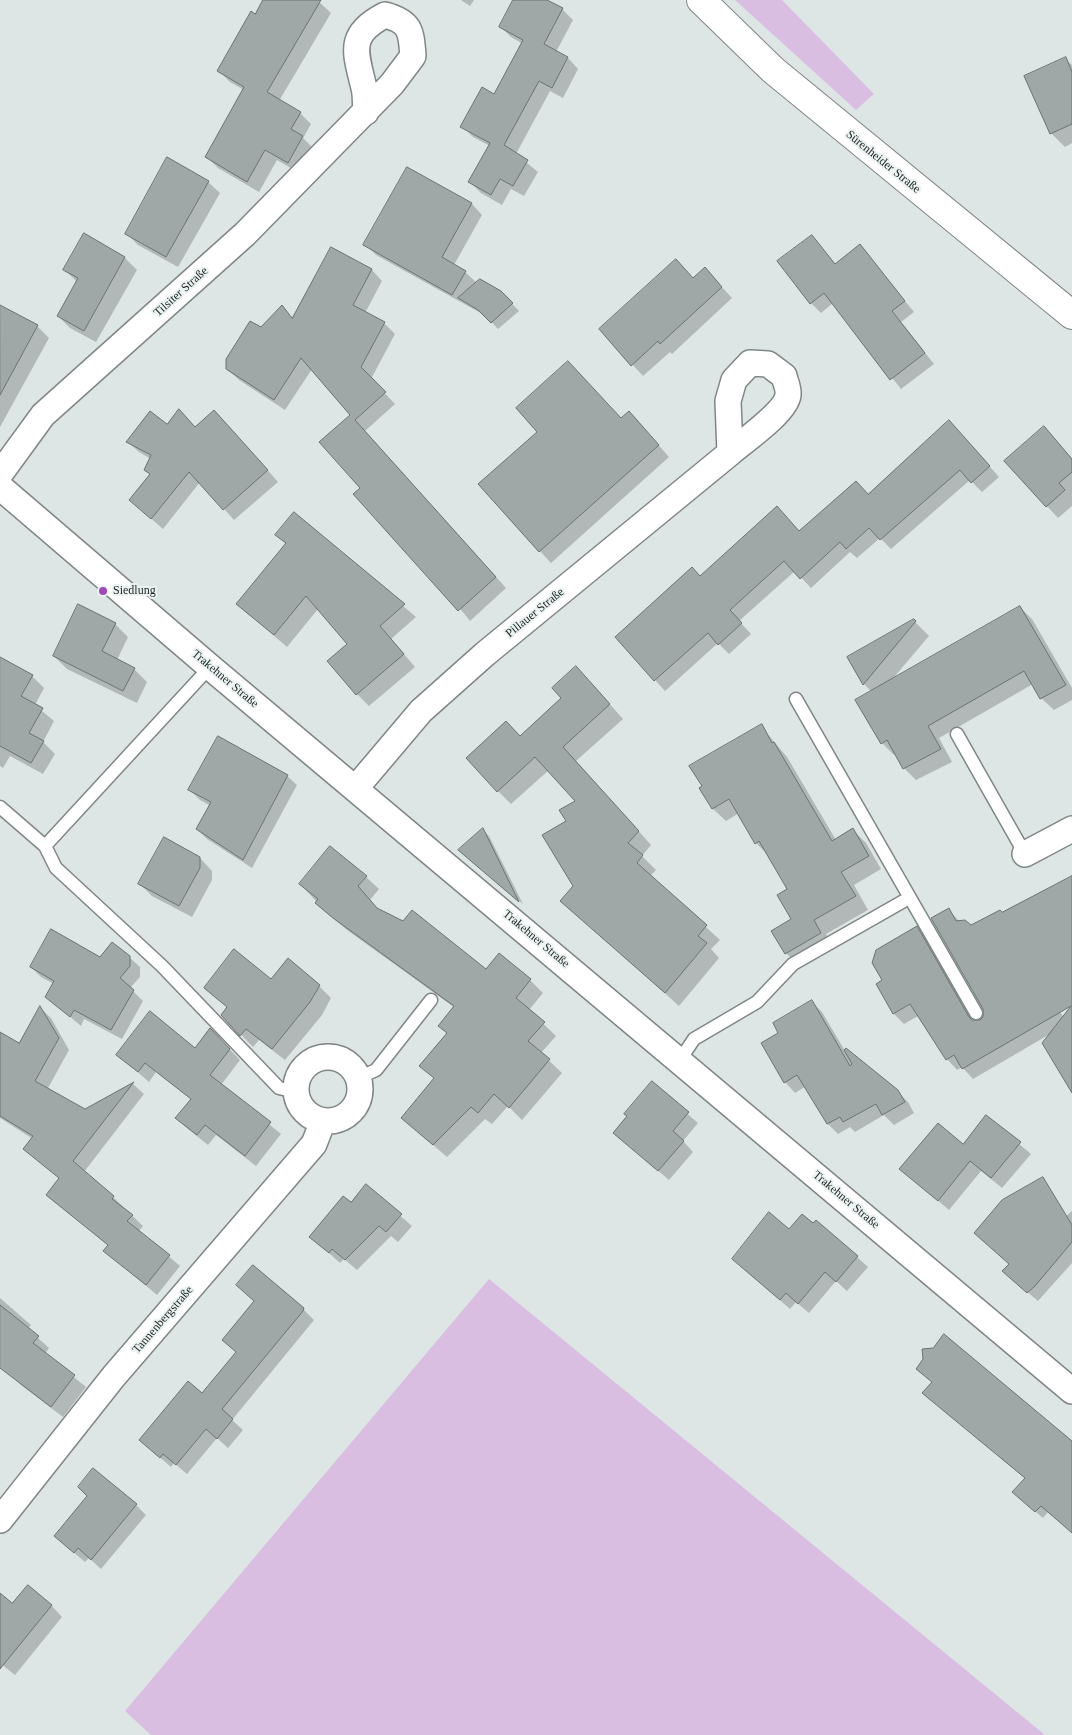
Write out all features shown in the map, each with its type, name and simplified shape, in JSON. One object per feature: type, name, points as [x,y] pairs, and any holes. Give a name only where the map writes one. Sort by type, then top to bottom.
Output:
[{"type":"main road","name":"Sürenheider Straße","points":[[701,0],[774,70],[1072,316]]},
{"type":"street","name":"Tilsiter Straße","points":[[0,474],[43,415],[245,234],[366,112],[392,84],[413,56],[410,31],[386,8],[369,23],[358,38],[357,66],[365,89],[366,112]]},
{"type":"street","name":"Pillauer Straße","points":[[355,789],[421,711],[484,654],[730,453]]},
{"type":"street","name":"Trakehner Straße","points":[[0,487],[210,667],[1072,1391]]},
{"type":"street","points":[[1025,854],[1072,829]]},
{"type":"street","points":[[321,1058],[336,1058],[350,1066],[358,1078],[360,1095],[353,1110],[340,1119],[323,1121],[310,1116],[300,1106],[296,1092],[298,1077],[308,1065],[321,1058]]},
{"type":"street","name":"Tannenbergstraße","points":[[0,1520],[114,1376],[314,1144],[323,1121]]},
{"type":"lane","points":[[44,846],[210,667]]},
{"type":"lane","points":[[796,699],[976,1012]]},
{"type":"lane","points":[[957,734],[1025,854]]},
{"type":"lane","points":[[0,807],[44,846],[56,868],[162,966],[279,1088],[296,1092]]},
{"type":"lane","points":[[680,1060],[694,1039],[757,1002],[793,964],[909,898]]},
{"type":"lane","points":[[358,1078],[376,1070],[431,1000]]},
{"type":"shaded area","points":[[735,0],[782,0],[874,94],[856,110]]},
{"type":"shaded area","points":[[489,1279],[1045,1735],[151,1735],[125,1711]]},
{"type":"building","points":[[263,0],[321,0],[267,92],[301,112],[291,129],[303,136],[288,163],[265,150],[247,182],[205,157],[244,87],[217,71],[251,11],[255,14]]},
{"type":"building","points":[[513,0],[547,0],[563,8],[544,44],[568,57],[552,88],[539,81],[504,145],[528,160],[513,186],[500,179],[491,195],[468,182],[490,143],[460,127],[482,87],[494,94],[523,40],[499,27]]},
{"type":"building","points":[[1066,57],[1072,72],[1072,124],[1050,134],[1024,76]]},
{"type":"building","points":[[167,157],[209,181],[166,257],[125,234]]},
{"type":"building","points":[[407,167],[472,203],[442,257],[466,271],[452,295],[363,245]]},
{"type":"building","points":[[84,233],[125,257],[84,331],[57,316],[78,278],[63,270]]},
{"type":"building","points":[[812,235],[835,264],[860,244],[905,301],[892,311],[925,353],[890,380],[824,293],[810,304],[777,261]]},
{"type":"building","points":[[331,247],[372,269],[353,305],[385,322],[361,367],[386,392],[355,420],[496,577],[458,611],[353,494],[360,488],[319,442],[350,415],[301,358],[274,400],[226,369],[226,359],[250,321],[261,327],[282,305],[292,318]]},
{"type":"building","points":[[676,259],[693,278],[705,267],[722,287],[660,344],[658,341],[631,366],[599,329]]},
{"type":"building","points":[[480,279],[501,291],[513,303],[491,323],[478,310],[458,298]]},
{"type":"building","points":[[0,305],[38,325],[0,395]]},
{"type":"building","points":[[568,361],[621,418],[629,411],[659,445],[539,552],[478,484],[537,432],[516,408]]},
{"type":"building","points":[[179,409],[195,427],[214,410],[268,470],[223,510],[189,472],[151,519],[129,500],[150,474],[144,470],[151,455],[126,442],[150,411],[167,424]]},
{"type":"building","points":[[949,420],[990,466],[971,483],[960,470],[880,540],[869,528],[846,549],[840,542],[800,579],[784,561],[730,610],[742,623],[718,645],[708,633],[654,681],[615,637],[692,567],[700,576],[777,506],[799,531],[856,481],[868,494]]},
{"type":"building","points":[[1044,426],[1072,459],[1072,472],[1059,483],[1065,490],[1046,507],[1004,461]]},
{"type":"building","points":[[294,512],[405,604],[380,626],[404,654],[356,695],[327,661],[347,644],[306,596],[274,635],[236,604],[286,543],[275,535]]},
{"type":"building","points":[[78,604],[116,623],[102,651],[135,668],[123,691],[53,656]]},
{"type":"building","points":[[1020,606],[1066,685],[1040,699],[1024,671],[928,726],[941,749],[903,769],[887,740],[881,744],[855,700]]},
{"type":"building","points":[[914,619],[916,621],[863,685],[847,657]]},
{"type":"building","points":[[0,657],[33,675],[21,696],[43,708],[29,733],[44,741],[31,763],[0,746]]},
{"type":"building","points":[[576,666],[610,704],[563,747],[639,831],[628,843],[643,855],[637,863],[707,925],[698,936],[707,943],[665,993],[560,901],[573,886],[542,835],[566,821],[559,810],[575,801],[535,757],[497,792],[466,758],[506,721],[520,736],[561,698],[552,688]]},
{"type":"building","points":[[762,724],[832,841],[853,828],[869,856],[841,872],[856,896],[814,920],[821,933],[785,954],[771,931],[791,919],[777,895],[787,889],[759,841],[755,844],[729,799],[712,809],[699,788],[702,786],[689,766]]},
{"type":"building","points":[[218,736],[288,775],[243,860],[196,829],[211,802],[188,790]]},
{"type":"building","points":[[483,828],[519,902],[458,850]]},
{"type":"building","points":[[164,837],[200,857],[200,868],[179,906],[138,884]]},
{"type":"building","points":[[330,846],[367,876],[358,886],[377,908],[403,921],[412,910],[486,969],[499,953],[531,979],[516,998],[545,1022],[528,1041],[550,1059],[509,1108],[494,1094],[478,1113],[471,1107],[433,1145],[401,1118],[434,1078],[419,1066],[447,1033],[438,1026],[454,1006],[333,918],[315,903],[318,899],[299,884]]},
{"type":"building","points":[[1072,876],[1072,1093],[1042,1043],[1071,1006],[962,1069],[954,1055],[946,1060],[910,1004],[893,1014],[876,984],[882,980],[872,963],[876,950],[917,926],[969,1017],[972,1020],[980,1020],[983,1017],[983,1009],[931,918],[949,908],[956,921],[965,920],[971,925],[1000,910],[1002,912]]},
{"type":"building","points":[[51,929],[100,957],[112,942],[130,956],[130,966],[120,978],[134,990],[111,1030],[74,1010],[70,1017],[45,997],[54,981],[30,967]]},
{"type":"building","points":[[234,949],[271,979],[288,958],[320,985],[310,1002],[272,1049],[246,1029],[240,1036],[221,1015],[227,1007],[204,988]]},
{"type":"building","points":[[812,1000],[850,1066],[852,1064],[844,1050],[846,1048],[898,1090],[905,1102],[882,1115],[876,1104],[843,1122],[840,1117],[827,1124],[797,1075],[784,1083],[761,1043],[778,1033],[773,1023]]},
{"type":"building","points":[[40,1006],[59,1038],[35,1081],[85,1109],[134,1082],[73,1161],[114,1196],[112,1199],[133,1215],[127,1221],[170,1255],[146,1285],[103,1251],[108,1245],[46,1195],[59,1178],[23,1149],[33,1136],[0,1116],[0,1032],[19,1043]]},
{"type":"building","points":[[150,1011],[195,1048],[210,1028],[230,1049],[210,1075],[271,1122],[245,1156],[205,1125],[197,1135],[175,1118],[191,1099],[145,1063],[138,1072],[116,1055]]},
{"type":"building","points":[[652,1081],[689,1112],[673,1131],[684,1141],[658,1171],[613,1133],[627,1116],[624,1114]]},
{"type":"building","points":[[986,1115],[1021,1142],[991,1178],[970,1161],[938,1201],[899,1169],[938,1123],[963,1144]]},
{"type":"building","points":[[1043,1177],[1072,1225],[1072,1242],[1027,1293],[1002,1271],[1009,1264],[974,1233],[1002,1200]]},
{"type":"building","points":[[366,1184],[402,1214],[386,1232],[379,1226],[345,1260],[332,1249],[329,1253],[309,1237],[343,1196],[351,1202]]},
{"type":"building","points":[[769,1212],[789,1229],[802,1214],[813,1223],[816,1220],[858,1256],[836,1282],[825,1272],[798,1304],[786,1293],[780,1300],[732,1259]]},
{"type":"building","points":[[253,1265],[304,1308],[303,1311],[222,1409],[233,1419],[217,1439],[206,1429],[176,1465],[163,1454],[160,1458],[139,1440],[188,1381],[202,1393],[236,1352],[222,1340],[254,1301],[236,1285]]},
{"type":"building","points":[[0,1305],[39,1336],[33,1343],[75,1375],[51,1407],[0,1368]]},
{"type":"building","points":[[944,1334],[1072,1441],[1072,1533],[1041,1506],[1035,1512],[1012,1492],[1025,1478],[922,1393],[932,1382],[916,1369],[923,1359],[922,1349],[933,1348]]},
{"type":"building","points":[[93,1468],[137,1504],[91,1560],[78,1548],[74,1553],[54,1536],[87,1496],[78,1487]]},
{"type":"building","points":[[28,1585],[52,1605],[0,1669],[0,1593],[12,1603]]},
{"type":"place","name":"Siedlung","points":[[103,591]]}]
